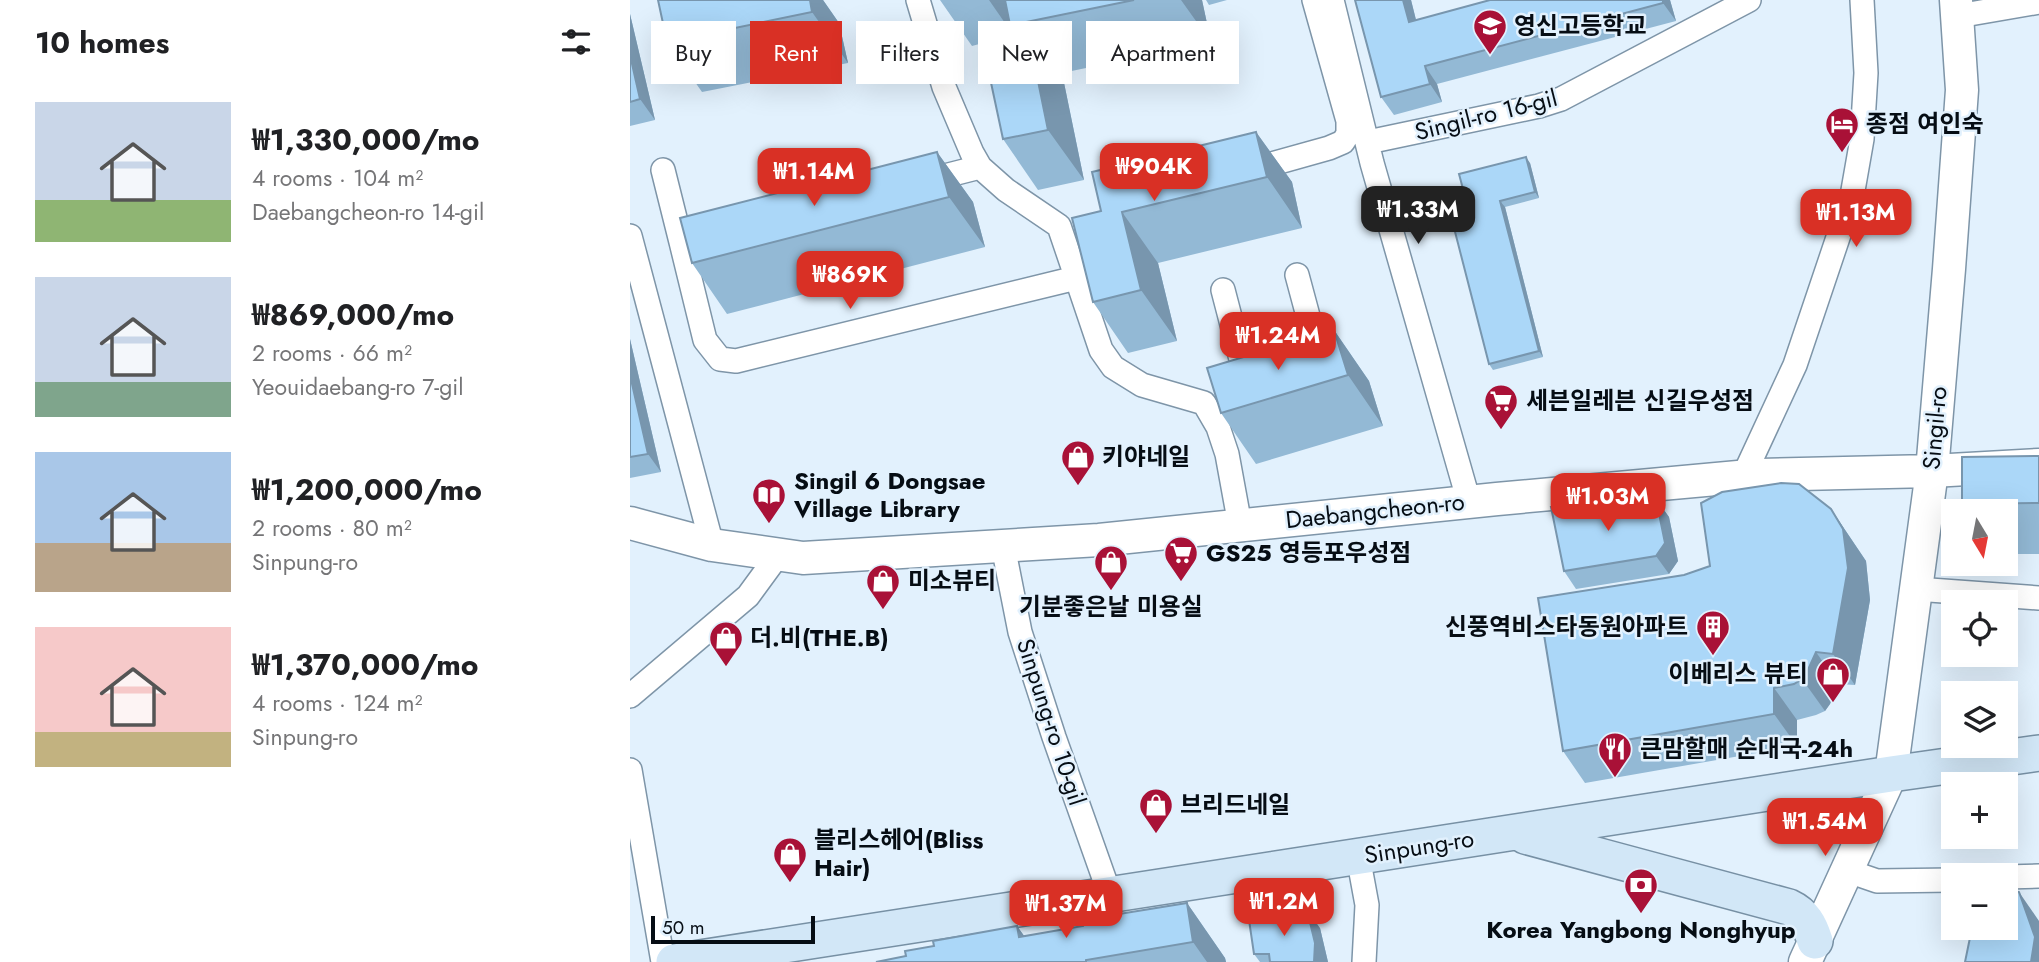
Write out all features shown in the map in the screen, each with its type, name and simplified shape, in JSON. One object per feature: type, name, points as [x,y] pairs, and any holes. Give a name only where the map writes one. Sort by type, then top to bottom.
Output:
[{"type":"main road","name":"Singil-ro","points":[[1810,951],[1891,774],[1932,471],[1960,142],[1962,90],[1957,8]]},
{"type":"main road","name":"Daebangcheon-ro","points":[[630,523],[712,545],[803,558],[1099,540],[1743,477],[2039,465]]},
{"type":"main road","name":"Sinpung-ro","points":[[674,962],[2039,753]]},
{"type":"main road","points":[[1511,833],[1790,908],[1799,912],[1806,920],[1810,951]]},
{"type":"street","points":[[918,0],[944,87],[972,153],[980,167],[1014,196],[1059,226],[1101,350],[1113,367],[1142,385],[1204,403],[1273,381]]},
{"type":"street","points":[[1221,178],[1329,148],[1343,142],[1348,134],[1348,121],[1314,0]]},
{"type":"street","points":[[1332,0],[1402,271],[1469,502]]},
{"type":"street","name":"Singil-ro 16-gil","points":[[1368,142],[1561,99],[1749,0]]},
{"type":"street","points":[[1743,477],[1795,365],[1852,196],[1863,139],[1866,73],[1862,0]]},
{"type":"street","points":[[1957,8],[2039,2]]},
{"type":"street","points":[[898,187],[980,167]]},
{"type":"street","points":[[663,170],[705,340],[720,359],[736,361],[1076,278]]},
{"type":"street","points":[[1059,226],[1083,219]]},
{"type":"street","points":[[681,243],[722,232]]},
{"type":"street","points":[[630,236],[712,545]]},
{"type":"street","points":[[1297,275],[1319,358],[1316,367],[1297,374]]},
{"type":"street","points":[[1223,290],[1249,389]]},
{"type":"street","points":[[1204,403],[1218,427],[1227,454],[1240,525]]},
{"type":"street","name":"Sinpung-ro 10-gil","points":[[1003,546],[1020,632],[1110,895]]},
{"type":"street","points":[[630,696],[748,596],[778,555]]},
{"type":"street","points":[[1916,589],[2039,598]]},
{"type":"street","points":[[630,770],[663,962]]},
{"type":"street","points":[[1358,856],[1367,905],[1364,962]]},
{"type":"street","points":[[1848,871],[1877,881],[1941,880]]},
{"type":"street","points":[[2018,877],[2039,876]]},
{"type":"building","points":[[658,0],[810,0],[812,12],[768,21],[750,21],[750,25],[736,28],[736,21],[662,21]]},
{"type":"building","points":[[1005,0],[1134,0],[1031,21],[1009,21]]},
{"type":"building","points":[[1355,0],[1403,0],[1409,22],[1490,0],[1663,0],[1663,3],[1425,66],[1430,84],[1381,97]]},
{"type":"building","points":[[630,55],[640,99],[630,102]]},
{"type":"building","points":[[991,84],[1039,84],[1048,130],[1003,139]]},
{"type":"building","points":[[1256,132],[1267,177],[1122,212],[1141,290],[1093,302],[1072,218],[1101,211],[1092,172]]},
{"type":"building","points":[[937,152],[949,197],[692,263],[680,218]]},
{"type":"building","points":[[1526,157],[1535,192],[1500,201],[1539,351],[1489,364],[1453,224],[1471,219],[1459,174]]},
{"type":"building","points":[[1334,330],[1348,375],[1221,413],[1207,368]]},
{"type":"building","points":[[630,375],[648,454],[630,457]]},
{"type":"building","points":[[2039,456],[2039,503],[2018,503],[2018,499],[1962,499],[1962,457]]},
{"type":"building","name":"신풍역비스타동원아파트","points":[[1781,483],[1799,484],[1831,509],[1843,529],[1848,568],[1833,654],[1816,652],[1802,679],[1794,684],[1774,688],[1774,714],[1563,751],[1538,598],[1684,575],[1710,566],[1701,503],[1722,492]]},
{"type":"building","points":[[1656,499],[1665,543],[1656,556],[1564,571],[1551,507]]},
{"type":"building","points":[[2019,892],[2035,937],[2031,962],[1965,962],[1970,940],[2018,940]]},
{"type":"building","points":[[1187,903],[1193,942],[1086,962],[876,962],[906,956],[905,951],[934,946],[933,941],[1017,926],[1019,937],[1083,926],[1082,920]]},
{"type":"building","points":[[1307,910],[1315,943],[1314,962],[1270,962],[1269,954],[1254,954],[1249,920]]},
{"type":"place","name":"영신고등학교","points":[[1490,56]]},
{"type":"place","name":"종점 여인숙","points":[[1842,154]]},
{"type":"place","name":"세븐일레븐 신길우성점","points":[[1501,431]]},
{"type":"place","name":"키야네일","points":[[1078,487]]},
{"type":"place","name":"Singil 6 Dongsae Village Library","points":[[769,525]]},
{"type":"place","name":"GS25 영등포우성점","points":[[1181,583]]},
{"type":"place","name":"기분좋은날 미용실","points":[[1111,592]]},
{"type":"place","name":"미소뷰티","points":[[883,611]]},
{"type":"place","name":"신풍역비스타동원아파트","points":[[1713,657]]},
{"type":"place","name":"더.비(THE.B)","points":[[726,668]]},
{"type":"place","name":"이베리스 뷰티","points":[[1833,704]]},
{"type":"place","name":"큰맘할매 순대국-24h","points":[[1615,779]]},
{"type":"place","name":"브리드네일","points":[[1156,835]]},
{"type":"place","name":"블리스헤어(Bliss Hair)","points":[[790,884]]},
{"type":"place","name":"Korea Yangbong Nonghyup","points":[[1641,915]]}]
